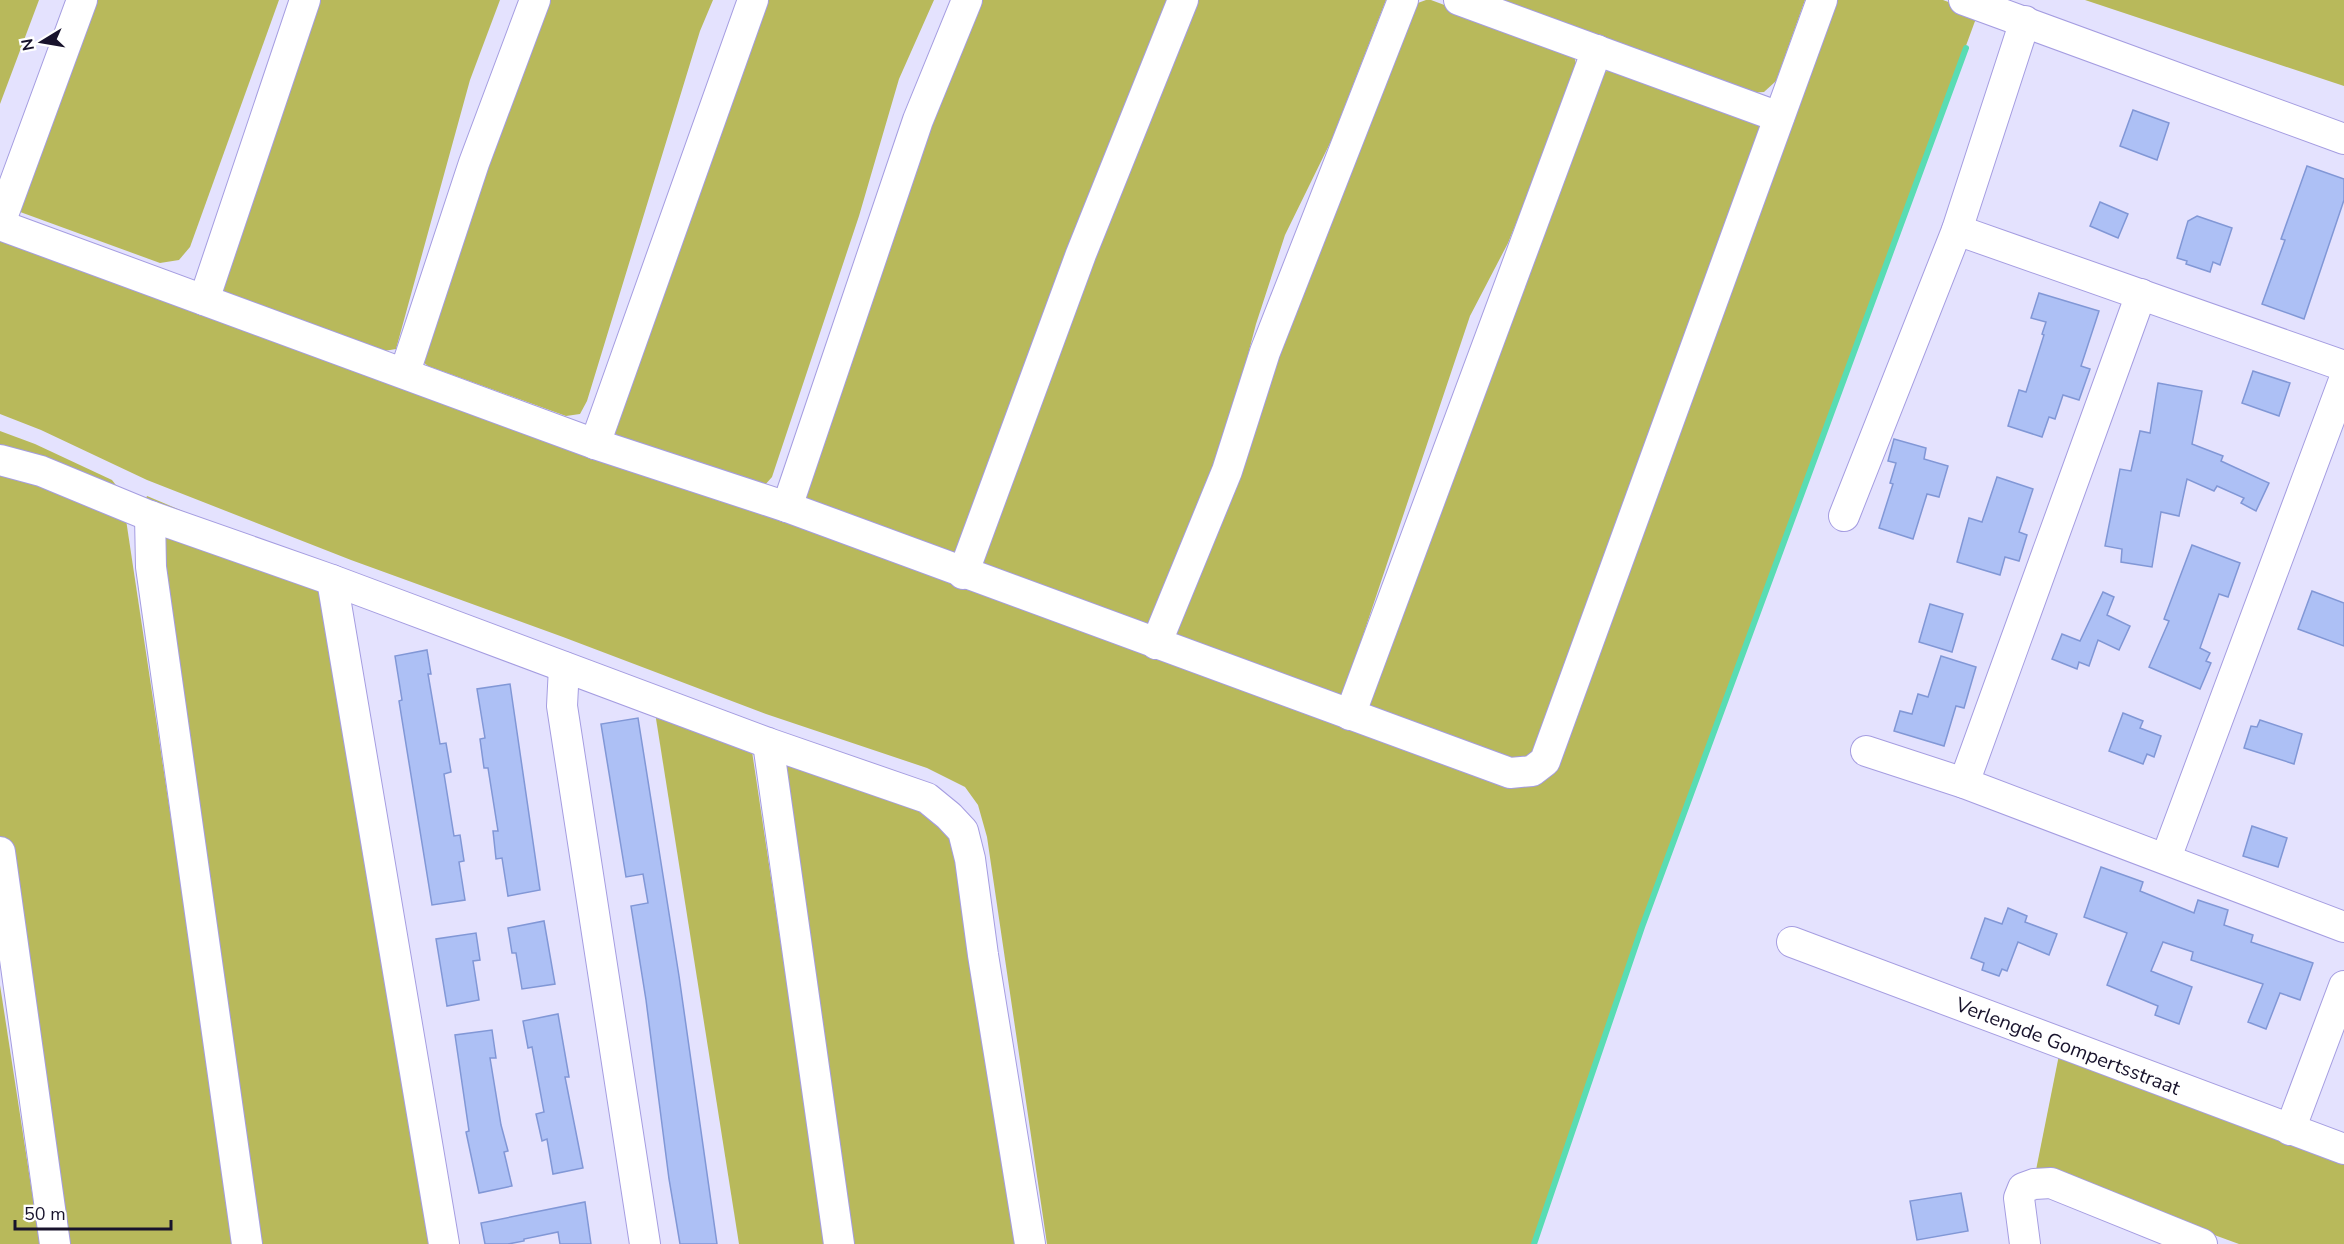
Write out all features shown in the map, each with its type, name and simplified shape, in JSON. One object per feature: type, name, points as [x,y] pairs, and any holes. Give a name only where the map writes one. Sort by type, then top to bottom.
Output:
[{"type":"street","points":[[82,0],[0,224],[595,444],[787,507],[963,574],[1510,773],[1532,771],[1545,761],[1822,0]]},
{"type":"street","points":[[204,300],[305,0]]},
{"type":"street","points":[[405,372],[474,163],[535,0]]},
{"type":"street","points":[[595,444],[753,0]]},
{"type":"street","points":[[787,507],[918,120],[967,0]]},
{"type":"street","points":[[963,574],[1081,254],[1183,0]]},
{"type":"street","points":[[1156,644],[1227,471],[1273,330],[1403,0]]},
{"type":"street","points":[[1459,0],[1779,117]]},
{"type":"street","points":[[1964,0],[2344,139]]},
{"type":"street","points":[[1844,516],[1957,230],[2025,21]]},
{"type":"street","points":[[1350,715],[1597,50]]},
{"type":"street","points":[[1957,230],[2344,366]]},
{"type":"street","points":[[1964,783],[2141,294]]},
{"type":"street","points":[[2166,858],[2344,380]]},
{"type":"street","points":[[0,460],[40,471],[150,516],[332,580],[768,743],[927,798],[963,831],[970,859],[1030,1244]]},
{"type":"street","points":[[150,516],[151,567],[247,1244]]},
{"type":"street","points":[[332,580],[444,1244]]},
{"type":"street","points":[[564,667],[562,706],[645,1244]]},
{"type":"street","points":[[768,743],[839,1244]]},
{"type":"street","points":[[1866,751],[1964,783],[2344,927]]},
{"type":"street","points":[[0,852],[55,1244]]},
{"type":"street","name":"Verlengde Gompertsstraat","points":[[1792,942],[2344,1149]]},
{"type":"street","points":[[2290,1130],[2344,986]]},
{"type":"street","points":[[2025,1244],[2019,1198],[2023,1188],[2034,1184],[2051,1183],[2202,1244]]},
{"type":"shaded area","points":[[0,0],[39,0],[0,104]]},
{"type":"shaded area","points":[[73,0],[279,0],[190,247],[179,260],[160,263],[12,209]]},
{"type":"shaded area","points":[[296,0],[500,0],[470,80],[396,349],[384,351],[223,291],[212,281]]},
{"type":"shaded area","points":[[529,0],[713,0],[700,31],[587,401],[580,414],[566,416],[428,366],[417,357]]},
{"type":"shaded area","points":[[741,0],[934,0],[899,79],[859,216],[772,477],[764,486],[754,488],[618,436],[606,425]]},
{"type":"shaded area","points":[[963,0],[1167,0],[962,548],[954,556],[800,498]]},
{"type":"shaded area","points":[[1193,0],[1386,0],[1332,139],[1285,235],[1256,324],[1218,469],[1152,623],[1143,629],[985,570],[981,560]]},
{"type":"shaded area","points":[[1426,0],[1557,47],[1574,56],[1578,71],[1508,243],[1470,316],[1341,701],[1173,636],[1285,332],[1415,4]]},
{"type":"shaded area","points":[[1490,0],[1805,0],[1776,81],[1764,92],[1748,93]]},
{"type":"shaded area","points":[[1829,0],[1943,0],[1978,13],[1642,927],[1534,1244],[1047,1244],[987,837],[978,805],[965,787],[927,768],[766,714],[351,560],[147,480],[41,430],[0,414],[0,237],[1540,778]]},
{"type":"shaded area","points":[[2085,0],[2344,0],[2344,86]]},
{"type":"shaded area","points":[[1618,68],[1760,123],[1762,137],[1538,750],[1526,761],[1512,764],[1373,715],[1365,696],[1604,72]]},
{"type":"shaded area","points":[[0,431],[35,444],[112,480],[122,493],[235,1244],[55,1244],[0,891]]},
{"type":"shaded area","points":[[147,496],[332,574],[433,1244],[250,1244],[140,512]]},
{"type":"shaded area","points":[[651,687],[750,738],[826,1244],[739,1244]]},
{"type":"shaded area","points":[[769,746],[955,809],[1026,1244],[838,1244]]},
{"type":"shaded area","points":[[0,985],[40,1244],[0,1244]]},
{"type":"shaded area","points":[[2062,1040],[2344,1144],[2344,1244],[2239,1244],[2036,1170]]},
{"type":"building","points":[[2133,110],[2169,123],[2157,160],[2120,146]]},
{"type":"building","points":[[2307,166],[2344,179],[2344,200],[2304,319],[2262,304],[2285,240],[2281,239]]},
{"type":"building","points":[[2100,202],[2128,214],[2118,238],[2090,226]]},
{"type":"building","points":[[2197,216],[2232,228],[2220,265],[2213,262],[2210,272],[2186,264],[2187,261],[2177,258],[2188,221]]},
{"type":"building","points":[[2039,293],[2099,311],[2081,366],[2090,369],[2079,400],[2063,395],[2055,419],[2049,417],[2042,437],[2008,426],[2019,390],[2026,392],[2044,335],[2042,334],[2046,322],[2031,318]]},
{"type":"building","points":[[2253,371],[2290,383],[2279,416],[2242,403]]},
{"type":"building","points":[[2158,383],[2202,391],[2192,444],[2223,456],[2221,461],[2269,483],[2256,511],[2241,503],[2244,498],[2217,486],[2214,491],[2187,479],[2179,516],[2161,512],[2152,567],[2121,562],[2122,549],[2105,546],[2120,469],[2131,471],[2140,431],[2150,433]]},
{"type":"building","points":[[1894,439],[1926,448],[1924,459],[1948,466],[1939,497],[1927,494],[1913,539],[1879,528],[1893,484],[1890,483],[1896,463],[1888,461]]},
{"type":"building","points":[[1997,477],[2033,489],[2019,532],[2027,535],[2019,561],[2005,557],[2000,575],[1957,562],[1969,518],[1982,522]]},
{"type":"building","points":[[2192,545],[2240,563],[2228,597],[2219,594],[2200,648],[2210,653],[2206,661],[2211,663],[2200,689],[2149,667],[2169,621],[2164,619]]},
{"type":"building","points":[[2312,591],[2344,603],[2344,646],[2298,629]]},
{"type":"building","points":[[2103,592],[2114,597],[2107,615],[2130,626],[2119,650],[2098,640],[2089,666],[2079,662],[2077,669],[2052,659],[2062,634],[2080,641]]},
{"type":"building","points":[[1930,604],[1963,614],[1952,652],[1919,642]]},
{"type":"building","points":[[427,650],[431,674],[428,674],[440,744],[446,743],[451,772],[444,774],[454,836],[460,835],[464,861],[459,862],[465,900],[432,905],[399,701],[402,700],[395,656]]},
{"type":"building","points":[[1941,656],[1976,667],[1964,708],[1956,706],[1944,746],[1894,731],[1900,711],[1912,714],[1918,694],[1928,697]]},
{"type":"building","points":[[510,684],[540,890],[508,896],[502,858],[496,859],[493,831],[498,831],[488,768],[484,768],[480,739],[485,738],[477,689]]},
{"type":"building","points":[[2123,713],[2143,721],[2140,728],[2161,736],[2154,757],[2147,754],[2143,764],[2109,751]]},
{"type":"building","points":[[638,718],[679,976],[717,1244],[680,1244],[669,1179],[646,1000],[631,906],[648,903],[643,874],[626,877],[601,724]]},
{"type":"building","points":[[2260,720],[2302,734],[2294,764],[2244,748],[2251,726],[2257,727]]},
{"type":"building","points":[[2252,826],[2287,838],[2278,867],[2243,856]]},
{"type":"building","points":[[2101,867],[2143,882],[2140,891],[2194,913],[2198,900],[2228,910],[2224,925],[2253,935],[2251,942],[2313,963],[2300,1000],[2280,993],[2266,1029],[2248,1022],[2263,984],[2191,960],[2193,952],[2163,942],[2151,971],[2192,987],[2179,1024],[2155,1015],[2158,1006],[2107,985],[2127,933],[2084,917]]},
{"type":"building","points":[[2008,908],[2027,916],[2025,922],[2057,934],[2049,955],[2018,942],[2007,971],[2002,969],[1999,976],[1982,970],[1984,963],[1971,958],[1985,918],[2002,924]]},
{"type":"building","points":[[544,921],[555,984],[522,989],[516,953],[512,953],[508,928]]},
{"type":"building","points":[[476,933],[480,960],[473,961],[479,1000],[447,1006],[436,939]]},
{"type":"building","points":[[558,1014],[569,1077],[565,1077],[583,1168],[553,1174],[547,1139],[542,1141],[536,1114],[544,1112],[532,1047],[528,1048],[523,1021]]},
{"type":"building","points":[[492,1030],[496,1058],[490,1058],[501,1125],[508,1151],[504,1152],[512,1186],[479,1193],[466,1132],[469,1131],[455,1035]]},
{"type":"building","points":[[1961,1193],[1968,1231],[1917,1240],[1910,1201]]},
{"type":"building","points":[[585,1202],[591,1244],[560,1244],[558,1232],[508,1244],[485,1244],[481,1223]]},
{"type":"waterway","points":[[1534,1244],[1642,927],[1966,48]]}]
